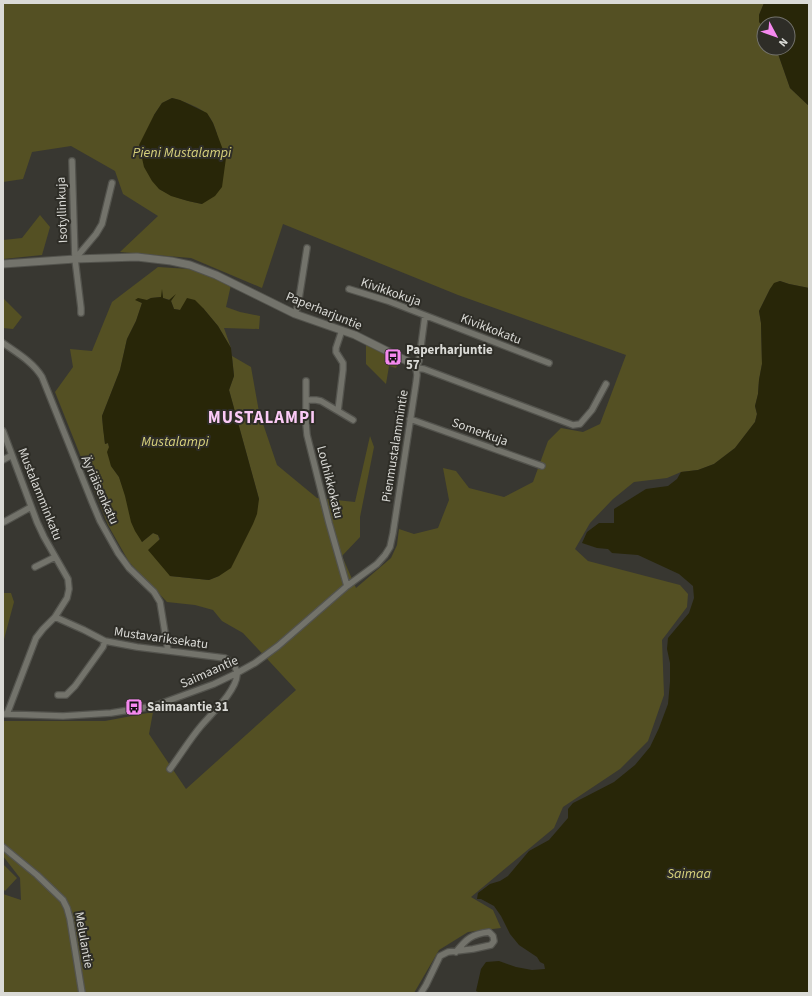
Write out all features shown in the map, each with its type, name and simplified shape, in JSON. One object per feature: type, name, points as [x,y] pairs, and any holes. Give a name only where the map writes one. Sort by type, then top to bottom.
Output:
[{"type":"street","name":"Isotyllinkuja","points":[[72,161],[75,259],[81,313]]},
{"type":"street","points":[[75,259],[96,234],[102,224],[112,183]]},
{"type":"street","points":[[295,314],[298,305],[307,248]]},
{"type":"street","name":"Paperharjuntie","points":[[3,264],[75,259],[137,257],[190,265],[216,275],[295,314],[342,330],[382,348],[411,363],[416,368],[424,369],[573,425],[580,424],[592,410],[606,384]]},
{"type":"street","name":"Kivikkokuja","points":[[349,289],[388,301],[425,316]]},
{"type":"street","name":"Kivikkokatu","points":[[425,316],[549,362]]},
{"type":"street","name":"Pienmustalammintie","points":[[385,555],[390,547],[393,533],[417,375],[416,368],[425,316]]},
{"type":"street","points":[[338,411],[343,362],[336,352],[336,348],[342,330]]},
{"type":"street","name":"Äyriäisenkatu","points":[[3,343],[22,356],[38,370],[42,377],[100,521],[118,553],[129,568],[154,592],[160,602],[168,651]]},
{"type":"street","name":"Louhikkokatu","points":[[306,381],[307,435],[329,523],[347,586]]},
{"type":"street","points":[[306,400],[321,401],[353,420]]},
{"type":"street","name":"Somerkuja","points":[[410,419],[542,466]]},
{"type":"street","name":"Mustalamminkatu","points":[[3,431],[31,507],[44,537],[68,579],[70,589],[67,598],[55,617],[36,638],[5,714]]},
{"type":"street","points":[[3,460],[12,455]]},
{"type":"street","points":[[4,522],[31,507]]},
{"type":"street","name":"Saimaantie","points":[[5,714],[63,716],[111,713],[154,706],[214,684],[255,663],[278,646],[347,586],[377,564],[385,555]]},
{"type":"street","points":[[35,567],[55,557]]},
{"type":"street","name":"Mustavariksekatu","points":[[55,617],[105,641],[225,658],[230,661],[237,673]]},
{"type":"street","points":[[58,695],[66,695],[75,686],[103,647],[105,641]]},
{"type":"street","points":[[170,769],[231,690],[237,673]]},
{"type":"street","name":"Melulantie","points":[[3,846],[63,900],[70,919],[82,993]]},
{"type":"street","points":[[422,993],[440,956],[448,952],[456,952],[492,945],[494,941],[493,936],[489,932],[479,933],[470,938],[456,952]]},
{"type":"shaded area","points":[[3,3],[764,3],[759,16],[756,16],[756,56],[779,56],[790,88],[809,106],[809,288],[780,281],[775,283],[770,289],[759,311],[761,323],[762,364],[755,406],[757,414],[755,422],[735,448],[714,464],[698,470],[681,472],[667,478],[634,482],[613,499],[590,523],[575,549],[588,561],[680,585],[688,594],[687,607],[662,640],[664,695],[648,741],[620,769],[563,807],[554,828],[471,897],[493,910],[501,928],[468,932],[439,950],[414,993],[3,993],[3,894],[21,900],[20,878],[3,856],[3,848],[5,844],[3,843],[3,721],[105,721],[153,712],[149,734],[186,789],[296,690],[243,633],[222,621],[213,610],[195,605],[167,602],[129,562],[108,525],[55,392],[73,367],[70,349],[92,351],[112,302],[158,267],[189,269],[211,275],[231,285],[226,307],[240,312],[260,316],[259,329],[224,328],[231,348],[218,326],[203,308],[180,310],[174,309],[171,301],[174,296],[170,300],[163,298],[162,292],[162,297],[147,300],[136,300],[142,303],[136,321],[127,339],[120,370],[102,416],[105,444],[108,443],[111,466],[119,477],[142,542],[153,533],[158,535],[170,576],[209,580],[219,576],[259,499],[229,390],[234,376],[232,356],[251,367],[259,412],[277,465],[317,498],[355,502],[370,436],[374,447],[360,517],[360,537],[342,556],[356,588],[391,558],[397,545],[399,529],[414,534],[438,528],[449,500],[443,468],[456,471],[469,488],[504,497],[533,482],[548,441],[561,428],[583,432],[600,424],[626,355],[458,295],[283,224],[262,288],[191,258],[120,252],[158,216],[123,194],[115,171],[71,146],[32,152],[23,179],[3,182]],"holes":[[[172,98],[185,102],[207,114],[213,123],[217,134],[202,204],[190,202],[159,189],[154,115],[162,103]]]},
{"type":"shaded area","points":[[40,215],[50,227],[42,255],[3,259],[3,240],[22,238]]},
{"type":"shaded area","points":[[3,298],[22,317],[13,329],[3,328]]},
{"type":"shaded area","points":[[366,344],[399,362],[396,368],[389,366],[386,384],[366,364]]},
{"type":"shaded area","points":[[3,593],[11,593],[14,602],[3,643]]},
{"type":"shaded area","points":[[3,864],[17,878],[5,891],[3,889]]},
{"type":"water","points":[[764,3],[809,3],[809,106],[790,88],[779,56],[796,56],[796,16],[759,15]]},
{"type":"water","name":"Pieni Mustalampi","points":[[172,98],[180,100],[207,113],[213,123],[226,158],[222,187],[215,196],[202,204],[171,196],[159,189],[152,181],[144,167],[139,145],[154,115],[162,103]]},
{"type":"water","name":"Saimaa","points":[[780,281],[809,288],[809,993],[480,993],[476,991],[481,969],[486,962],[499,961],[516,967],[532,970],[545,969],[544,964],[540,962],[537,957],[519,945],[510,934],[494,906],[481,899],[477,899],[478,893],[490,884],[500,881],[508,876],[529,851],[549,840],[568,818],[568,809],[573,803],[614,782],[635,765],[650,747],[668,704],[670,663],[667,649],[668,638],[689,613],[694,598],[693,586],[679,574],[638,555],[612,553],[608,549],[597,548],[582,543],[587,532],[599,523],[614,523],[614,509],[646,489],[668,486],[677,479],[681,472],[698,470],[714,464],[735,448],[755,422],[757,414],[755,406],[762,364],[761,323],[759,311],[774,283]]},
{"type":"water","name":"Mustalampi","points":[[162,289],[163,298],[169,300],[176,294],[171,301],[174,309],[180,310],[187,298],[195,300],[218,326],[231,348],[234,376],[229,390],[259,499],[257,514],[253,524],[231,568],[219,576],[209,580],[170,576],[148,550],[160,539],[158,535],[153,533],[142,542],[135,531],[131,522],[119,477],[111,466],[107,452],[109,447],[108,443],[105,444],[102,416],[120,370],[127,339],[136,321],[142,303],[135,300],[138,298],[147,300],[161,297]]},
{"type":"place","name":"Paperharjuntie 57","points":[[393,357]]},
{"type":"place","name":"Saimaantie 31","points":[[134,707]]},
{"type":"district","name":"MUSTALAMPI","points":[[262,418]]}]
